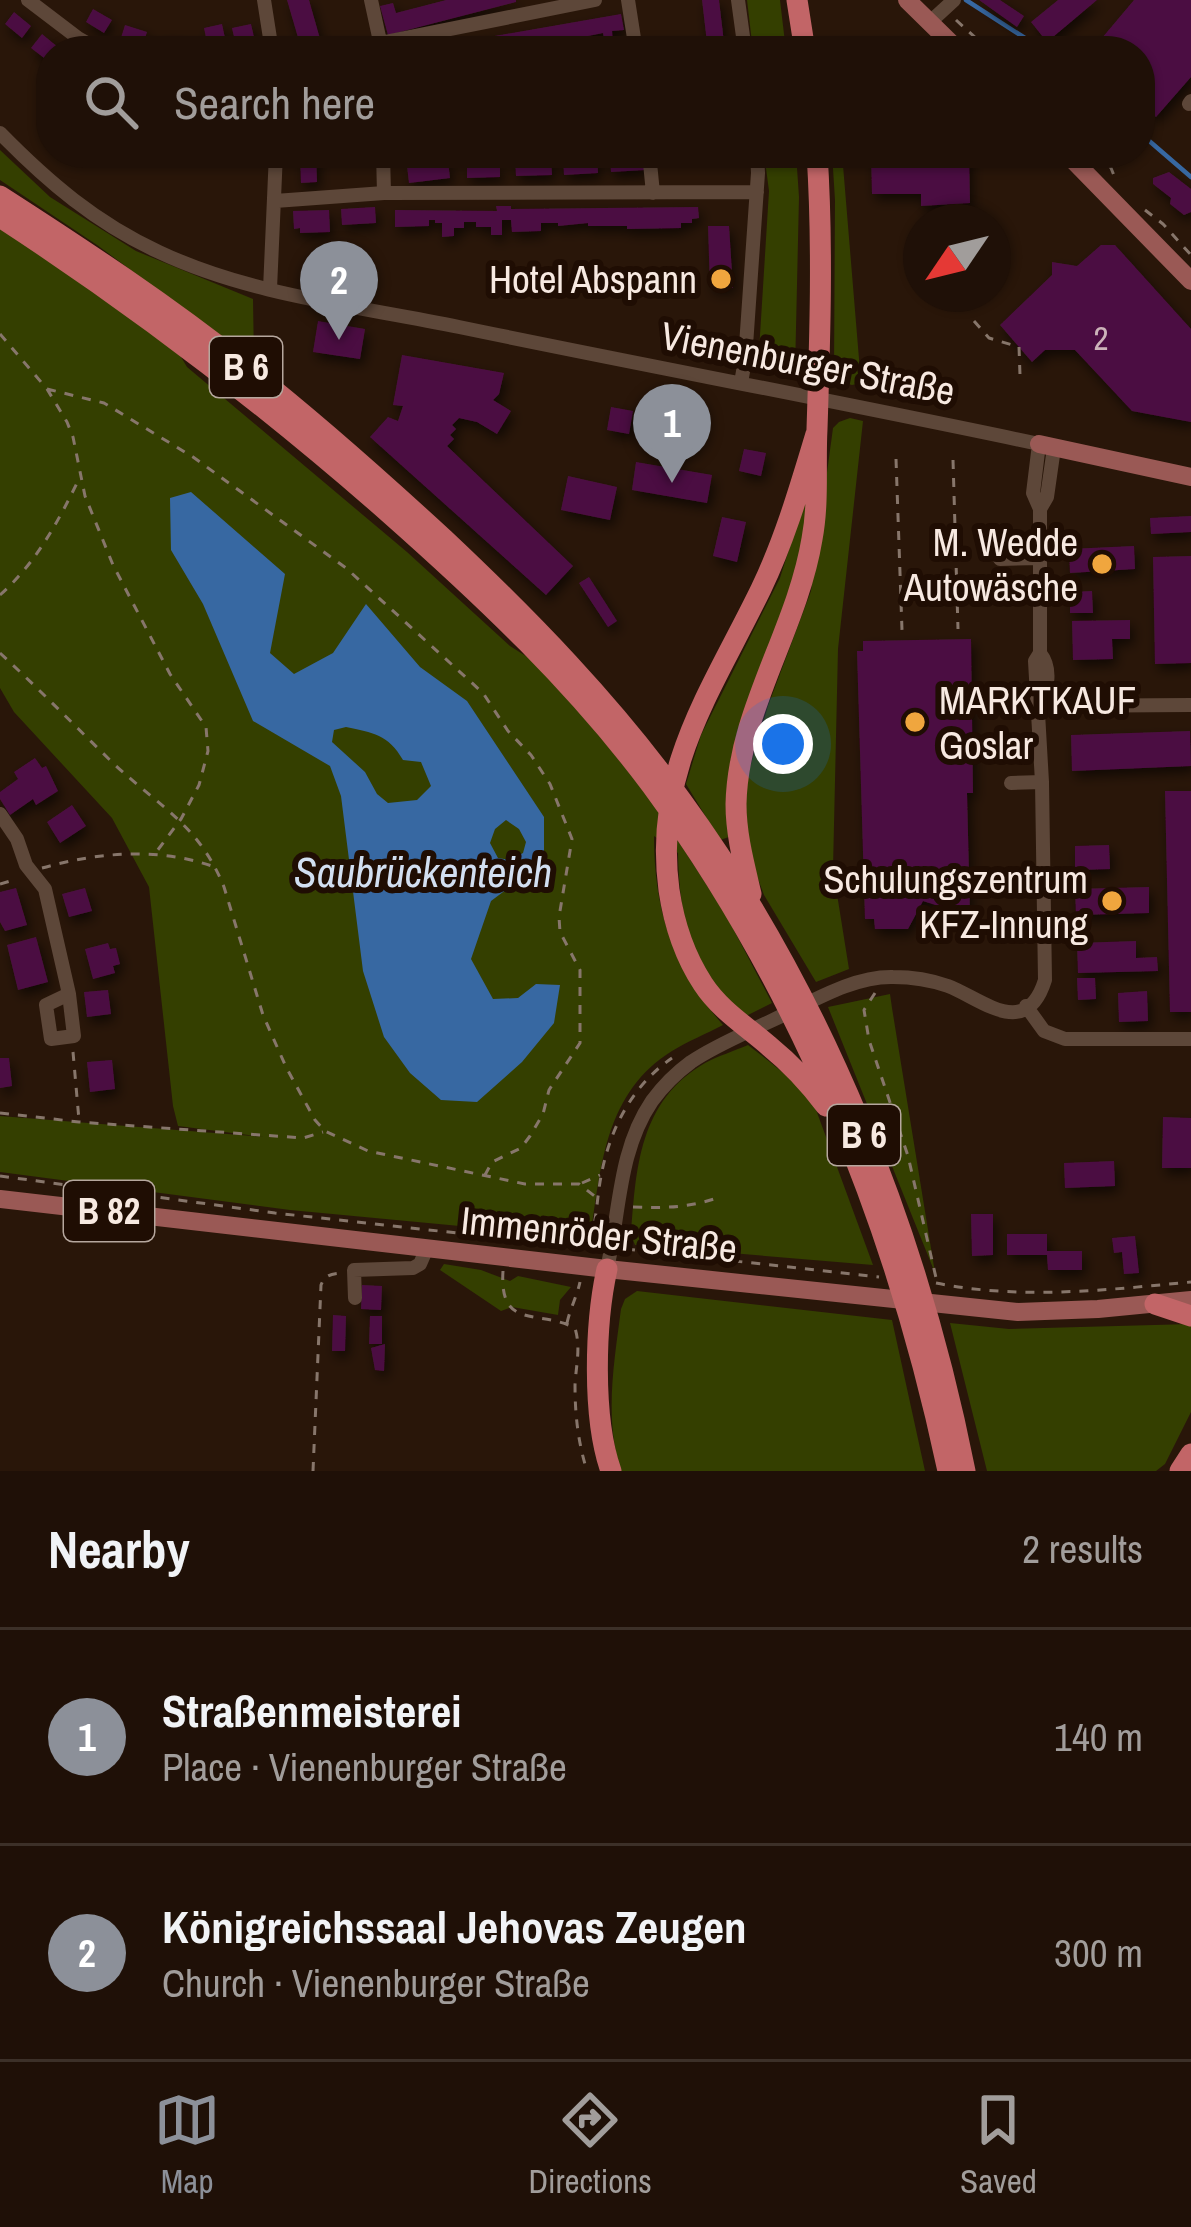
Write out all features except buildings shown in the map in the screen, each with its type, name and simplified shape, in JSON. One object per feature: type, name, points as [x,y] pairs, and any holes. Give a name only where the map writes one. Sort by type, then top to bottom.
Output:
[{"type":"highway","points":[[797,0],[803,36]]},
{"type":"highway","points":[[758,916],[739,840],[736,800],[754,711],[802,586],[814,520],[822,230],[818,168]]},
{"type":"highway","name":"B 6","points":[[0,196],[245,366],[363,465],[564,657],[624,724],[758,916],[791,995],[863,1133],[961,1467]]},
{"type":"highway","name":"B 6","points":[[0,217],[114,293],[242,389],[496,609],[580,699],[650,784],[791,995]]},
{"type":"highway","points":[[817,434],[786,532],[686,742],[671,792],[665,858],[683,949],[704,986],[727,1013],[811,1085],[848,1139]]},
{"type":"highway","name":"B 6","points":[[804,1020],[848,1139],[899,1256]]},
{"type":"highway","points":[[610,1471],[600,1417],[598,1315],[614,1258]]},
{"type":"highway","points":[[1155,1304],[1191,1316]]},
{"type":"highway","name":"B 6","points":[[927,1348],[938,1423],[938,1471]]},
{"type":"highway","name":"B 6","points":[[938,1423],[961,1467]]},
{"type":"highway","points":[[1180,1471],[1191,1454]]},
{"type":"main road","points":[[907,0],[946,6],[955,36]]},
{"type":"main road","points":[[1081,168],[1191,281]]},
{"type":"main road","name":"Vienenburger Straße","points":[[1046,446],[1191,477]]},
{"type":"main road","name":"Immenröder Straße","points":[[0,1198],[582,1266],[614,1258],[1018,1312],[1099,1310],[1191,1300]]},
{"type":"street","points":[[28,0],[76,36]]},
{"type":"street","points":[[265,0],[270,36]]},
{"type":"street","points":[[371,0],[379,36]]},
{"type":"street","points":[[431,36],[595,0]]},
{"type":"street","points":[[628,0],[634,36]]},
{"type":"street","points":[[738,0],[743,36]]},
{"type":"street","name":"Vienenburger Straße","points":[[0,133],[36,168]]},
{"type":"street","name":"Vienenburger Straße","points":[[36,168],[109,226],[183,263],[270,289],[657,372],[741,382],[1046,446]]},
{"type":"street","points":[[270,289],[275,168]]},
{"type":"street","points":[[383,168],[384,193]]},
{"type":"street","points":[[650,168],[653,193]]},
{"type":"street","points":[[741,382],[757,168]]},
{"type":"street","points":[[274,201],[384,193],[757,192]]},
{"type":"street","points":[[614,1258],[623,1171],[635,1132],[653,1101],[688,1064],[824,997],[876,977],[934,982],[1002,1012],[1020,1011],[1041,992],[1045,980],[1042,782],[1035,661],[1040,653],[1040,508],[1047,497],[1046,446]]},
{"type":"street","points":[[1000,559],[1040,558]]},
{"type":"street","points":[[1039,706],[1191,705]]},
{"type":"street","points":[[1011,783],[1042,782]]},
{"type":"street","points":[[0,814],[45,889],[70,994],[74,1036],[51,1039],[46,1005],[70,994]]},
{"type":"street","points":[[1026,1006],[1044,1031],[1065,1039],[1191,1039]]},
{"type":"street","points":[[355,1298],[354,1270],[412,1268],[421,1264],[427,1248]]},
{"type":"path","points":[[946,6],[975,36]]},
{"type":"path","points":[[1111,168],[1119,185]]},
{"type":"path","points":[[1139,206],[1191,255]]},
{"type":"path","points":[[974,321],[989,338],[1018,346],[1020,375]]},
{"type":"path","points":[[0,334],[47,389],[73,437],[85,496],[129,601],[206,727],[200,785],[154,855]]},
{"type":"path","points":[[47,389],[104,404],[140,425],[193,457],[346,568],[474,684],[550,784],[572,839],[559,917],[560,932],[580,970],[580,1043],[549,1090],[543,1114],[530,1136],[521,1148],[492,1162],[485,1175]]},
{"type":"path","points":[[896,459],[902,631]]},
{"type":"path","points":[[953,460],[958,629]]},
{"type":"path","points":[[0,595],[22,576],[56,526],[80,477]]},
{"type":"path","points":[[0,653],[135,784],[181,819],[217,868],[271,1035],[325,1131],[368,1151],[525,1184],[578,1184],[602,1174]]},
{"type":"path","points":[[0,884],[88,856],[127,852],[189,858],[217,868]]},
{"type":"path","points":[[876,977],[880,989],[865,1010],[869,1040],[908,1156],[937,1283],[963,1289],[1077,1293],[1191,1282]]},
{"type":"path","points":[[74,1036],[79,1121]]},
{"type":"path","points":[[0,1176],[275,1213],[586,1245],[615,1128],[629,1101],[655,1072],[683,1052]]},
{"type":"path","points":[[0,1112],[303,1138],[325,1131]]},
{"type":"path","points":[[578,1184],[598,1199]]},
{"type":"path","points":[[619,1204],[670,1208],[714,1199]]},
{"type":"path","points":[[590,1241],[614,1258],[893,1279]]},
{"type":"path","points":[[504,1257],[506,1302],[523,1316],[575,1328],[580,1343],[575,1382],[577,1437],[586,1471]]},
{"type":"path","points":[[567,1323],[582,1266]]},
{"type":"path","points":[[313,1471],[321,1285],[330,1274],[354,1270]]},
{"type":"green space","points":[[747,0],[780,0],[784,36],[751,36]]},
{"type":"green space","points":[[0,150],[50,197],[136,251],[253,299],[254,361],[0,180]]},
{"type":"green space","points":[[766,168],[797,168],[795,372],[758,367],[769,191]]},
{"type":"green space","points":[[833,168],[843,168],[861,383],[852,385],[837,381],[834,371]]},
{"type":"green space","points":[[0,226],[178,352],[187,367],[532,660],[657,808],[726,915],[772,1003],[746,1016],[701,964],[681,901],[678,853],[654,836],[658,889],[670,937],[691,982],[723,1025],[672,1051],[633,1087],[610,1132],[587,1238],[290,1210],[0,1172],[0,1116],[264,1137],[178,1126],[149,887],[112,818],[14,712],[0,688]]},
{"type":"green space","points":[[850,418],[863,421],[838,649],[833,869],[849,969],[816,982],[764,895],[749,855],[744,819],[748,774],[811,591],[833,428]]},
{"type":"green space","points":[[806,495],[811,508],[785,617],[738,729],[730,763],[729,837],[720,840],[686,784],[701,735],[780,578]]},
{"type":"green space","points":[[890,994],[892,1008],[935,1273],[828,1007]]},
{"type":"green space","points":[[748,1045],[815,1107],[873,1265],[635,1245],[631,1235],[635,1185],[654,1116],[683,1079],[705,1063]]},
{"type":"green space","points":[[444,1264],[510,1281],[518,1276],[571,1287],[560,1300],[558,1315],[512,1307],[501,1311],[440,1270]]},
{"type":"green space","points":[[637,1291],[892,1320],[925,1471],[621,1471],[613,1431],[613,1370],[621,1309],[625,1299]]},
{"type":"green space","points":[[950,1323],[1009,1329],[1191,1324],[1191,1412],[1165,1464],[1156,1471],[987,1471]]},
{"type":"water","name":"Saubrückenteich","points":[[191,492],[285,574],[270,653],[294,674],[333,653],[366,604],[420,667],[467,701],[544,817],[544,861],[491,901],[471,959],[493,999],[518,998],[536,984],[560,985],[554,1023],[522,1062],[477,1102],[441,1100],[410,1073],[384,1037],[363,971],[341,796],[330,766],[253,721],[203,604],[171,550],[170,498]],"holes":[[[346,727],[385,740],[403,760],[421,762],[431,786],[417,800],[388,803],[365,772],[332,742],[334,730]],[[506,820],[526,842],[523,853],[510,860],[498,858],[490,843],[495,829]]]},
{"type":"waterway","points":[[966,0],[1022,36]]},
{"type":"waterway","points":[[1155,146],[1191,177]]},
{"type":"place","name":"Hotel Abspann","points":[[721,279]]},
{"type":"place","name":"Königreichssaal Jehovas Zeugen","points":[[339,340]]},
{"type":"place","name":"Straßenmeisterei","points":[[672,483]]},
{"type":"place","name":"M. Wedde Autowäsche","points":[[1102,564]]},
{"type":"place","name":"MARKTKAUF Goslar","points":[[915,722]]},
{"type":"place","name":"Schulungszentrum KFZ-Innung","points":[[1112,901]]}]
